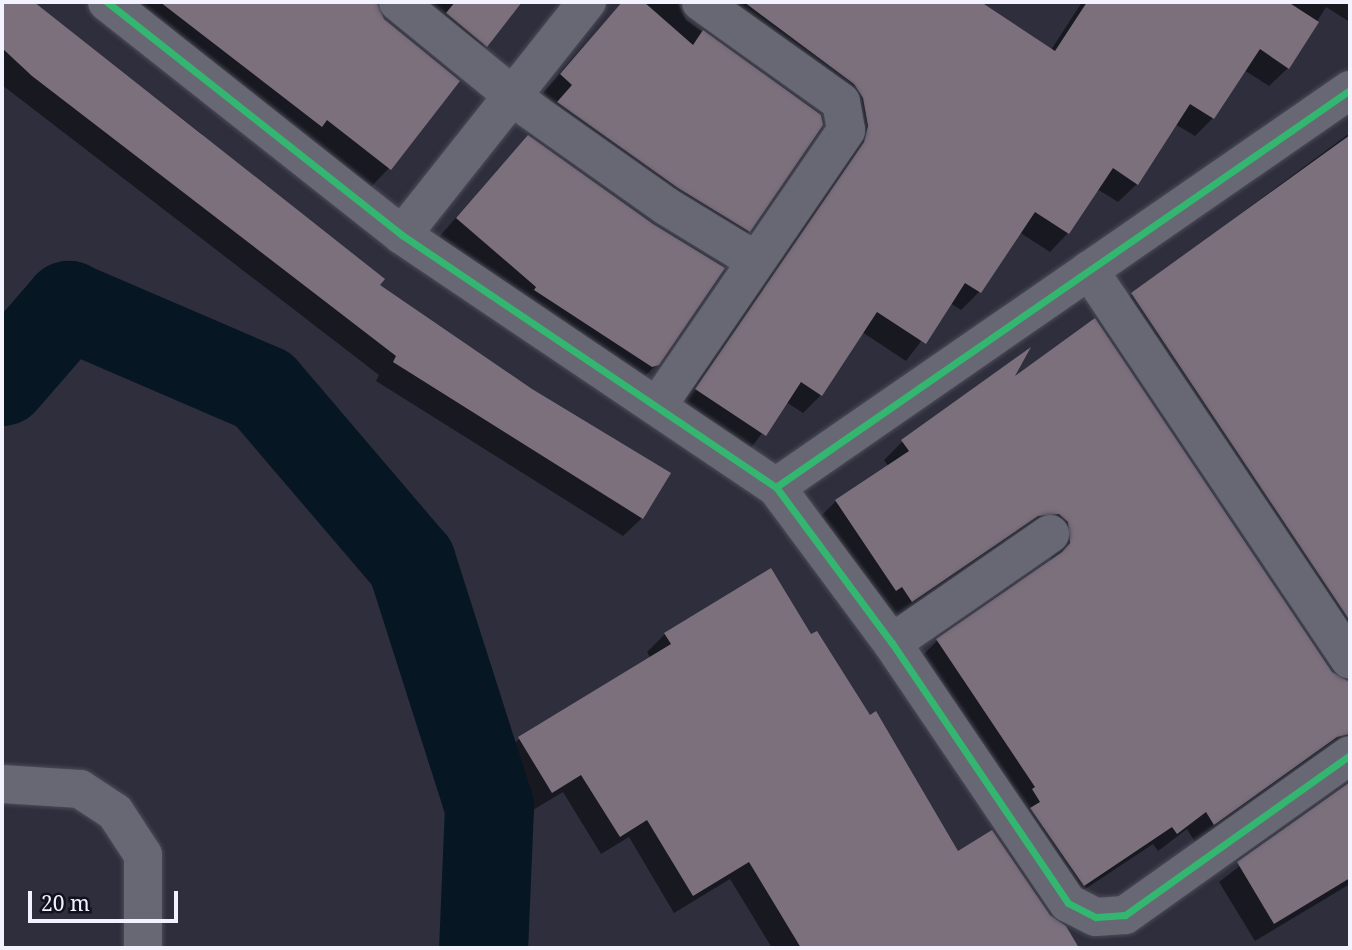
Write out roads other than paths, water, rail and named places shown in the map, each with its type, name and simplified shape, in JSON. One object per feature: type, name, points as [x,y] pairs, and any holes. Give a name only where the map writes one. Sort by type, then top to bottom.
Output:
[{"type":"street","points":[[398,2],[513,95],[666,206],[757,261]]},
{"type":"street","points":[[402,235],[587,2]]},
{"type":"street","points":[[658,405],[846,130],[846,117],[841,102],[701,2]]},
{"type":"street","points":[[118,5],[402,235],[776,487],[892,643],[1068,903],[1096,917],[1125,915],[1350,755]]},
{"type":"street","points":[[776,487],[1350,90]]},
{"type":"street","points":[[1089,270],[1350,660]]},
{"type":"street","points":[[892,643],[1050,534]]},
{"type":"street","points":[[2,784],[80,789],[115,812],[144,855],[143,948]]},
{"type":"waterway","points":[[2,381],[68,305],[263,389],[411,562],[489,807],[483,948]]}]
